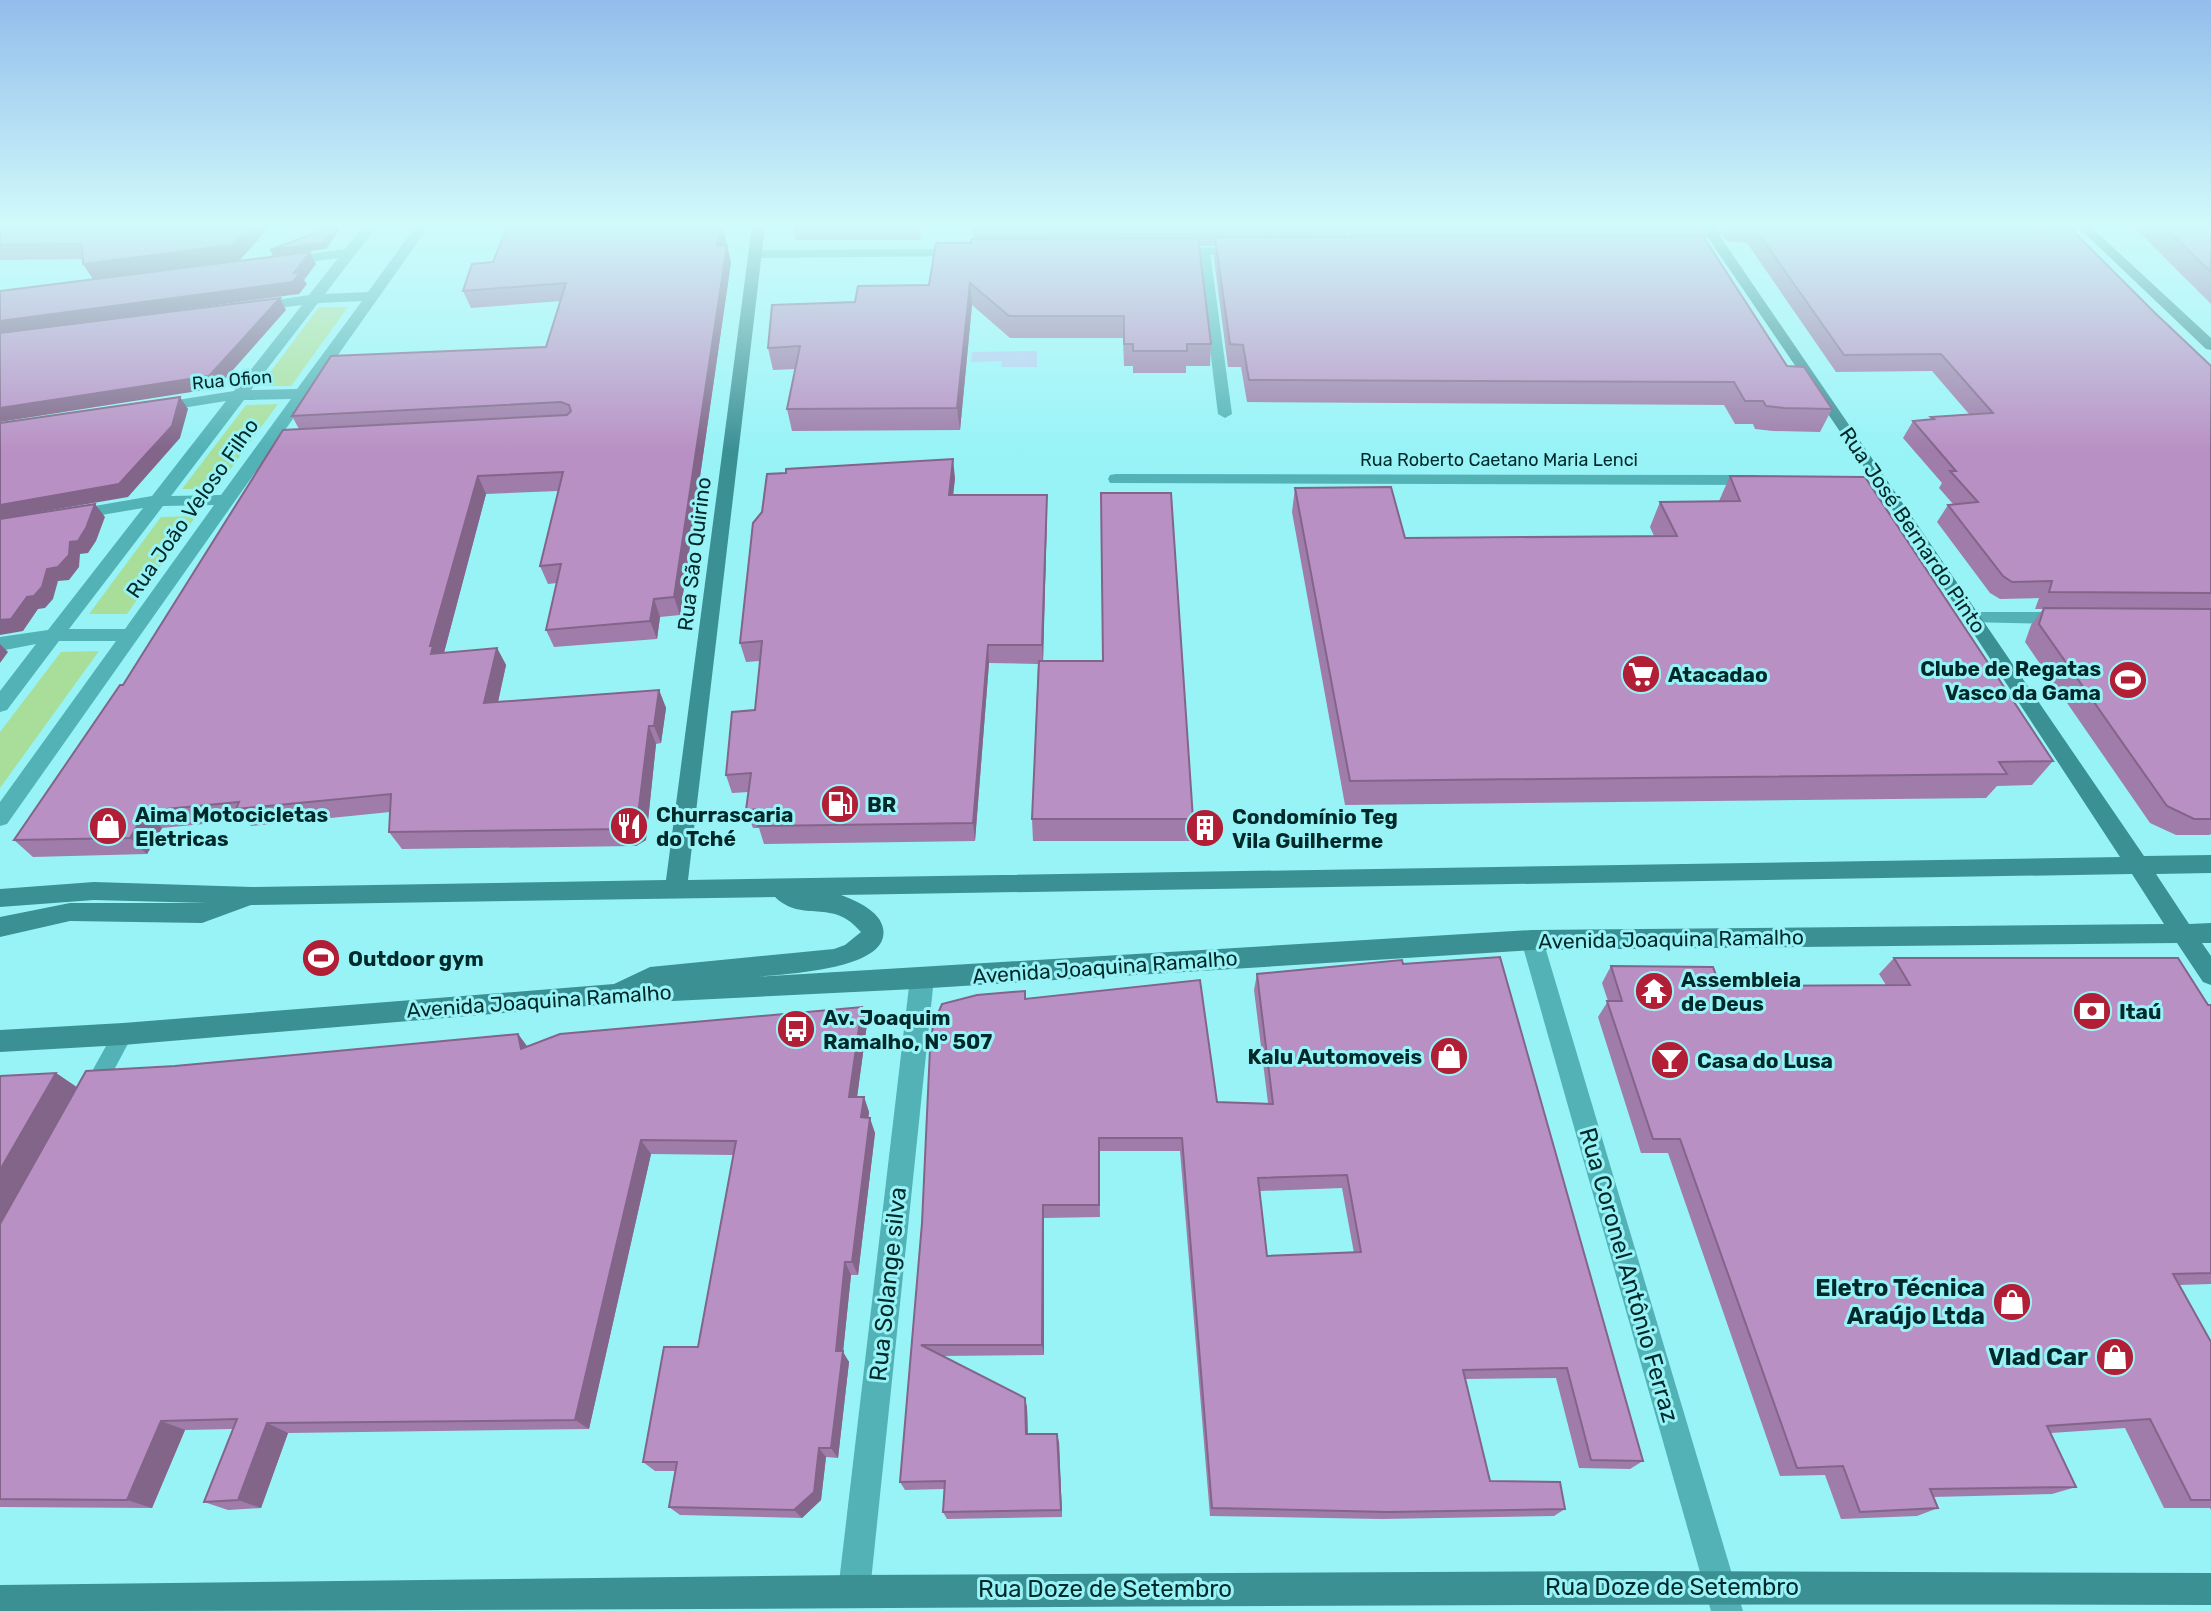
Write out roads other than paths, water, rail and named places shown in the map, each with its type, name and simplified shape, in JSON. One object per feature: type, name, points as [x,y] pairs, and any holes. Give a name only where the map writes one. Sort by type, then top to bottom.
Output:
[{"type":"main road","name":"Rua São Quirino","points":[[676,887],[748,301]]},
{"type":"main road","name":"Rua José Bernardo Pinto","points":[[1752,301],[1881,480],[2211,975]]},
{"type":"main road","points":[[2163,301],[2211,346]]},
{"type":"main road","points":[[0,898],[68,891],[134,890],[252,896],[2211,864]]},
{"type":"main road","points":[[612,994],[650,976],[834,959],[853,952],[872,936],[872,927],[850,908],[836,903],[793,900],[778,886]]},
{"type":"main road","points":[[0,927],[70,912],[202,914],[252,896]]},
{"type":"main road","name":"Avenida Joaquina Ramalho","points":[[0,1041],[123,1034],[612,994],[922,978],[1532,940],[2211,933]]},
{"type":"main road","name":"Rua Doze de Setembro","points":[[13,1604],[854,1591],[1723,1599],[2211,1589]]},
{"type":"street","points":[[244,308],[296,301]]},
{"type":"street","name":"Rua João Veloso Filho","points":[[0,705],[310,301]]},
{"type":"street","name":"Rua João Veloso Filho","points":[[0,818],[366,301]]},
{"type":"street","name":"Rua Ofion","points":[[145,409],[238,396],[301,394]]},
{"type":"street","points":[[267,442],[294,440]]},
{"type":"street","name":"Rua Roberto Caetano Maria Lenci","points":[[1116,479],[1772,480]]},
{"type":"street","points":[[1856,480],[1881,480]]},
{"type":"street","points":[[52,518],[156,501],[226,500]]},
{"type":"street","points":[[1972,618],[2087,618]]},
{"type":"street","points":[[0,644],[54,635],[130,635]]},
{"type":"street","name":"Rua Coronel Antônio Ferraz","points":[[1532,940],[1723,1599]]},
{"type":"street","name":"Rua Solange silva","points":[[854,1591],[922,978]]},
{"type":"lane","points":[[1210,301],[1225,414]]},
{"type":"lane","points":[[83,1107],[123,1034]]},
{"type":"water","points":[[1037,351],[1037,367],[1001,367],[1002,361],[971,362],[972,352]]},
{"type":"place","name":"Atacadao","points":[[1641,674]]},
{"type":"place","name":"Clube de Regatas Vasco da Gama","points":[[2128,680]]},
{"type":"place","name":"BR","points":[[840,804]]},
{"type":"place","name":"Aima Motocicletas Eletricas","points":[[108,826]]},
{"type":"place","name":"Churrascaria do Tché","points":[[629,826]]},
{"type":"place","name":"Condomínio Teg Vila Guilherme","points":[[1205,828]]},
{"type":"place","name":"Outdoor gym","points":[[321,958]]},
{"type":"place","name":"Assembleia de Deus","points":[[1654,991]]},
{"type":"place","name":"Itaú","points":[[2092,1011]]},
{"type":"place","name":"Av. Joaquim Ramalho, N° 507","points":[[796,1029]]},
{"type":"place","name":"Kalu Automoveis","points":[[1449,1056]]},
{"type":"place","name":"Casa do Lusa","points":[[1670,1060]]},
{"type":"place","name":"Eletro Técnica Araújo Ltda","points":[[2012,1302]]},
{"type":"place","name":"Vlad Car","points":[[2115,1357]]}]
